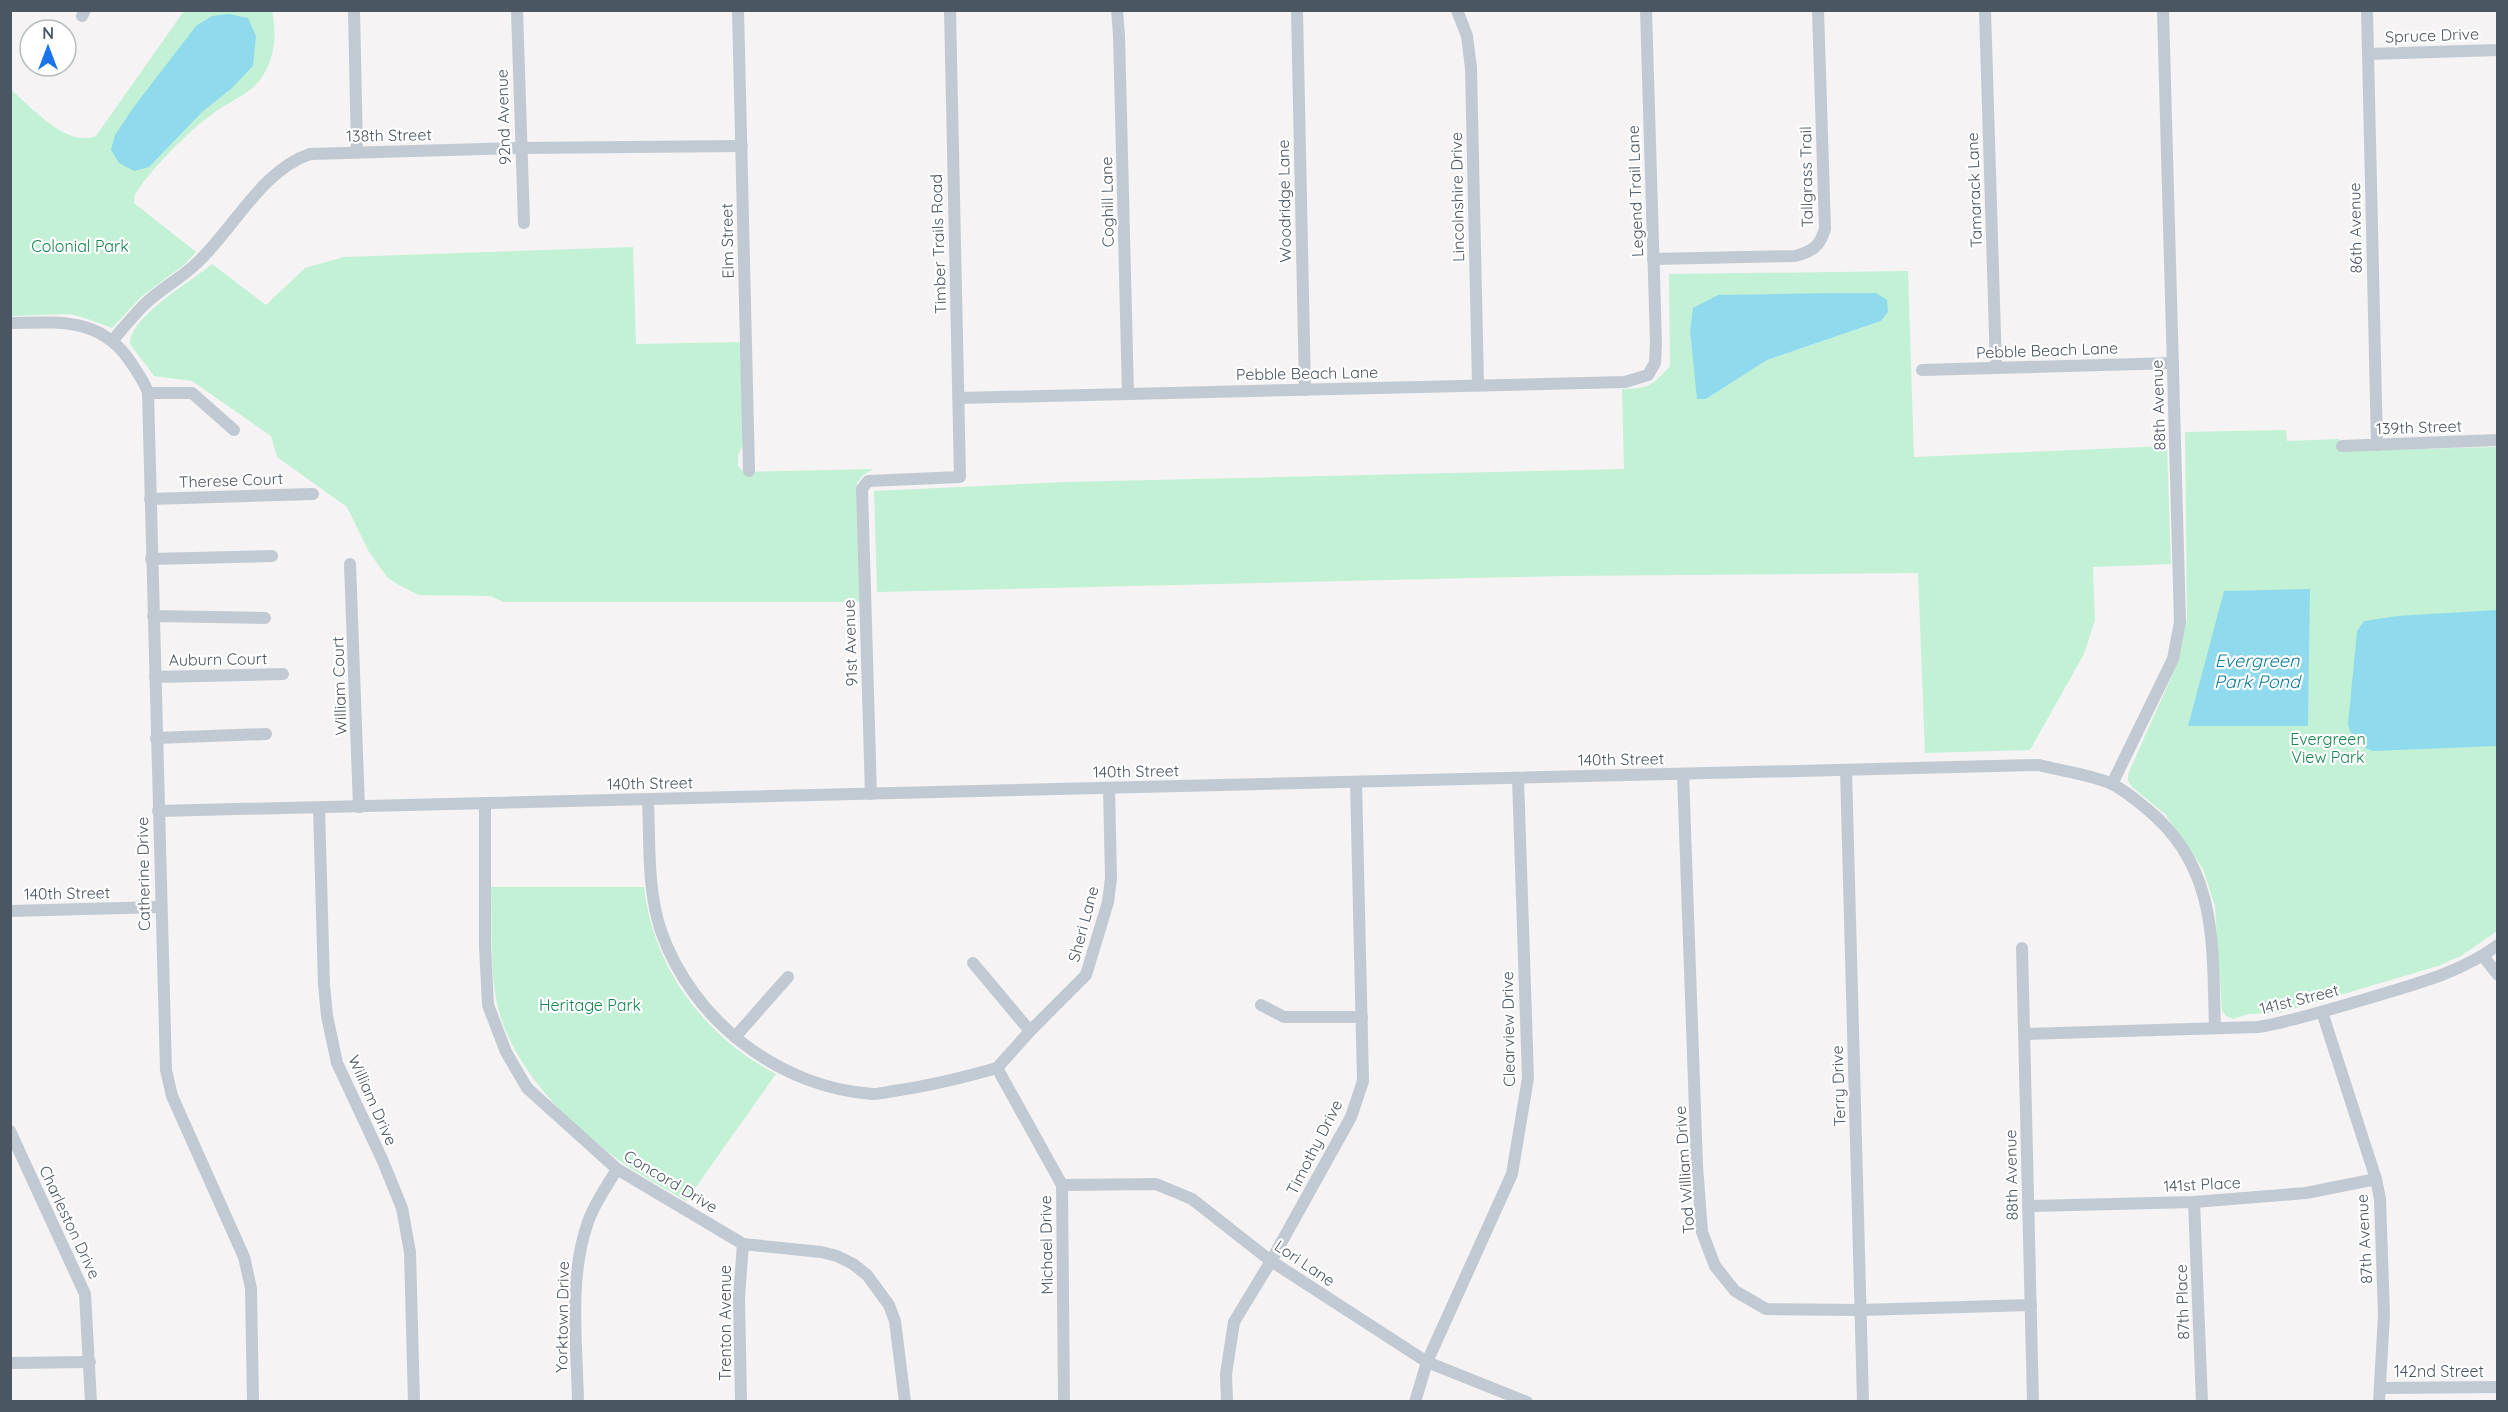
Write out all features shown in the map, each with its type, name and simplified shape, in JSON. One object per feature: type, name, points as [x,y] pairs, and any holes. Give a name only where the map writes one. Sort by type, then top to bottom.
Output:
[{"type":"street","points":[[354,10],[357,152]]},
{"type":"street","name":"92nd Avenue","points":[[517,10],[524,223]]},
{"type":"street","name":"Elm Street","points":[[738,10],[748,471]]},
{"type":"street","name":"Timber Trails Road","points":[[862,489],[868,481],[960,477],[948,30],[950,10]]},
{"type":"street","name":"Coghill Lane","points":[[1117,10],[1128,394]]},
{"type":"street","name":"Woodridge Lane","points":[[1297,10],[1305,390]]},
{"type":"street","name":"Lincolnshire Drive","points":[[1457,10],[1467,36],[1471,68],[1479,385]]},
{"type":"street","name":"Legend Trail Lane","points":[[1646,10],[1656,349],[1652,369]]},
{"type":"street","name":"Tallgrass Trail","points":[[1653,259],[1795,256],[1809,253],[1818,246],[1825,229],[1818,10]]},
{"type":"street","name":"Tamarack Lane","points":[[1985,10],[1996,368]]},
{"type":"street","name":"88th Avenue","points":[[2112,784],[2173,659],[2180,622],[2163,10]]},
{"type":"street","name":"86th Avenue","points":[[2367,10],[2377,445]]},
{"type":"street","name":"Spruce Drive","points":[[2368,54],[2498,50]]},
{"type":"street","name":"138th Street","points":[[113,340],[144,304],[196,264],[274,175],[285,166],[310,154],[520,148],[742,146]]},
{"type":"street","points":[[10,323],[76,324],[98,331],[113,340]]},
{"type":"street","name":"Catherine Drive","points":[[113,340],[124,351],[146,385],[148,393],[166,1070],[172,1096],[244,1257],[251,1288],[253,1401]]},
{"type":"street","name":"Pebble Beach Lane","points":[[1922,370],[2173,363]]},
{"type":"street","name":"Pebble Beach Lane","points":[[959,398],[1625,382],[1648,375],[1652,369]]},
{"type":"street","points":[[148,393],[192,393],[234,430]]},
{"type":"street","name":"139th Street","points":[[2342,446],[2498,440]]},
{"type":"street","name":"91st Avenue","points":[[862,489],[871,794]]},
{"type":"street","name":"Therese Court","points":[[150,499],[313,494]]},
{"type":"street","points":[[151,559],[272,556]]},
{"type":"street","name":"William Court","points":[[350,564],[359,807]]},
{"type":"street","points":[[153,616],[265,618]]},
{"type":"street","name":"Auburn Court","points":[[154,676],[283,674]]},
{"type":"street","points":[[156,738],[266,734]]},
{"type":"street","name":"140th Street","points":[[158,811],[648,801],[2039,765],[2112,784]]},
{"type":"street","name":"Terry Drive","points":[[1846,770],[1863,1401]]},
{"type":"street","name":"Tod William Drive","points":[[1683,774],[1697,1166],[1702,1232],[1715,1266],[1735,1291],[1766,1309],[1861,1310],[2031,1305]]},
{"type":"street","name":"Clearview Drive","points":[[1415,1401],[1427,1362],[1512,1174],[1522,1123],[1527,1078],[1518,778]]},
{"type":"street","name":"Timothy Drive","points":[[1227,1401],[1226,1374],[1234,1322],[1271,1261],[1351,1117],[1363,1081],[1356,782]]},
{"type":"street","points":[[2112,784],[2158,818],[2177,839],[2196,872],[2211,920],[2215,1028]]},
{"type":"street","name":"Sheri Lane","points":[[997,1068],[1086,975],[1108,902],[1111,878],[1109,788]]},
{"type":"street","points":[[648,801],[650,879],[661,931],[680,973],[704,1008],[735,1037],[774,1065],[825,1085],[874,1094],[937,1085],[997,1068]]},
{"type":"street","name":"Concord Drive","points":[[485,803],[485,946],[488,1005],[506,1052],[527,1088],[617,1169],[743,1244],[821,1252],[837,1256],[867,1275],[889,1305],[895,1321],[905,1401]]},
{"type":"street","name":"William Drive","points":[[319,808],[324,985],[327,1016],[337,1063],[382,1159],[404,1216],[410,1252],[414,1401]]},
{"type":"street","name":"140th Street","points":[[10,911],[160,908]]},
{"type":"street","name":"141st Street","points":[[2024,1034],[2258,1027],[2288,1022],[2445,975],[2483,956],[2498,945]]},
{"type":"street","name":"88th Avenue","points":[[2022,948],[2033,1401]]},
{"type":"street","points":[[2483,956],[2498,975]]},
{"type":"street","points":[[973,963],[1030,1031]]},
{"type":"street","points":[[735,1037],[788,977]]},
{"type":"street","points":[[1261,1005],[1284,1017],[1362,1017]]},
{"type":"street","name":"87th Avenue","points":[[2322,1012],[2376,1179],[2380,1198],[2384,1315],[2379,1401]]},
{"type":"street","name":"Michael Drive","points":[[997,1068],[1062,1185],[1064,1401]]},
{"type":"street","name":"Charleston Drive","points":[[10,1131],[85,1294],[91,1401]]},
{"type":"street","name":"Yorktown Drive","points":[[578,1401],[576,1298],[578,1259],[588,1221],[617,1169]]},
{"type":"street","name":"141st Place","points":[[2028,1206],[2194,1202],[2306,1193],[2376,1179]]},
{"type":"street","name":"Lori Lane","points":[[1062,1185],[1156,1184],[1192,1199],[1271,1261],[1427,1362],[1527,1401]]},
{"type":"street","name":"87th Place","points":[[2194,1202],[2202,1401]]},
{"type":"street","name":"Trenton Avenue","points":[[741,1401],[739,1297],[743,1244]]},
{"type":"street","points":[[10,1363],[90,1362]]},
{"type":"street","name":"142nd Street","points":[[2381,1388],[2498,1387]]},
{"type":"green space","name":"Colonial Park","points":[[184,11],[272,11],[275,34],[267,67],[255,86],[212,114],[189,134],[158,165],[135,195],[134,203],[196,252],[185,264],[141,297],[112,328],[69,314],[11,316],[10,89],[61,131],[85,138],[96,136]]},
{"type":"green space","points":[[633,247],[636,344],[741,342],[743,445],[738,455],[738,466],[744,472],[873,469],[863,475],[857,483],[860,602],[503,602],[491,596],[419,595],[387,577],[369,552],[347,507],[277,457],[271,436],[192,381],[154,376],[130,344],[133,333],[150,311],[212,264],[266,305],[305,268],[344,257]]},
{"type":"green space","points":[[1908,271],[1914,457],[2167,446],[2171,564],[2093,567],[2095,620],[2084,654],[2030,750],[1925,753],[1918,573],[1563,576],[877,592],[874,491],[1066,482],[1624,469],[1622,389],[1649,385],[1670,366],[1669,274]],"holes":[[[1718,296],[1759,296],[1881,321],[1767,360],[1706,399],[1698,399],[1690,331]]]},
{"type":"green space","name":"Evergreen View Park","points":[[2286,430],[2287,441],[2339,439],[2341,451],[2497,447],[2497,931],[2461,956],[2438,966],[2279,1013],[2248,1014],[2233,1019],[2222,1011],[2215,906],[2203,869],[2165,814],[2132,787],[2128,781],[2128,774],[2178,662],[2187,618],[2185,432]]},
{"type":"green space","name":"Heritage Park","points":[[491,887],[644,887],[649,916],[658,945],[686,997],[726,1040],[750,1059],[776,1074],[686,1201],[631,1168],[602,1147],[561,1110],[525,1067],[511,1043],[501,1018],[495,992]]},
{"type":"water","points":[[229,14],[248,18],[256,36],[253,66],[232,88],[202,112],[149,167],[134,171],[119,163],[111,150],[115,135],[133,108],[196,26],[212,16]]},
{"type":"water","points":[[1876,293],[1887,300],[1888,312],[1881,321],[1767,360],[1706,399],[1697,399],[1690,331],[1693,308],[1718,295]]},
{"type":"water","name":"Evergreen Park Pond","points":[[2310,589],[2308,726],[2188,726],[2224,591]]},
{"type":"water","points":[[2497,610],[2497,746],[2373,751],[2356,742],[2348,724],[2357,631],[2364,621],[2397,616]]}]
